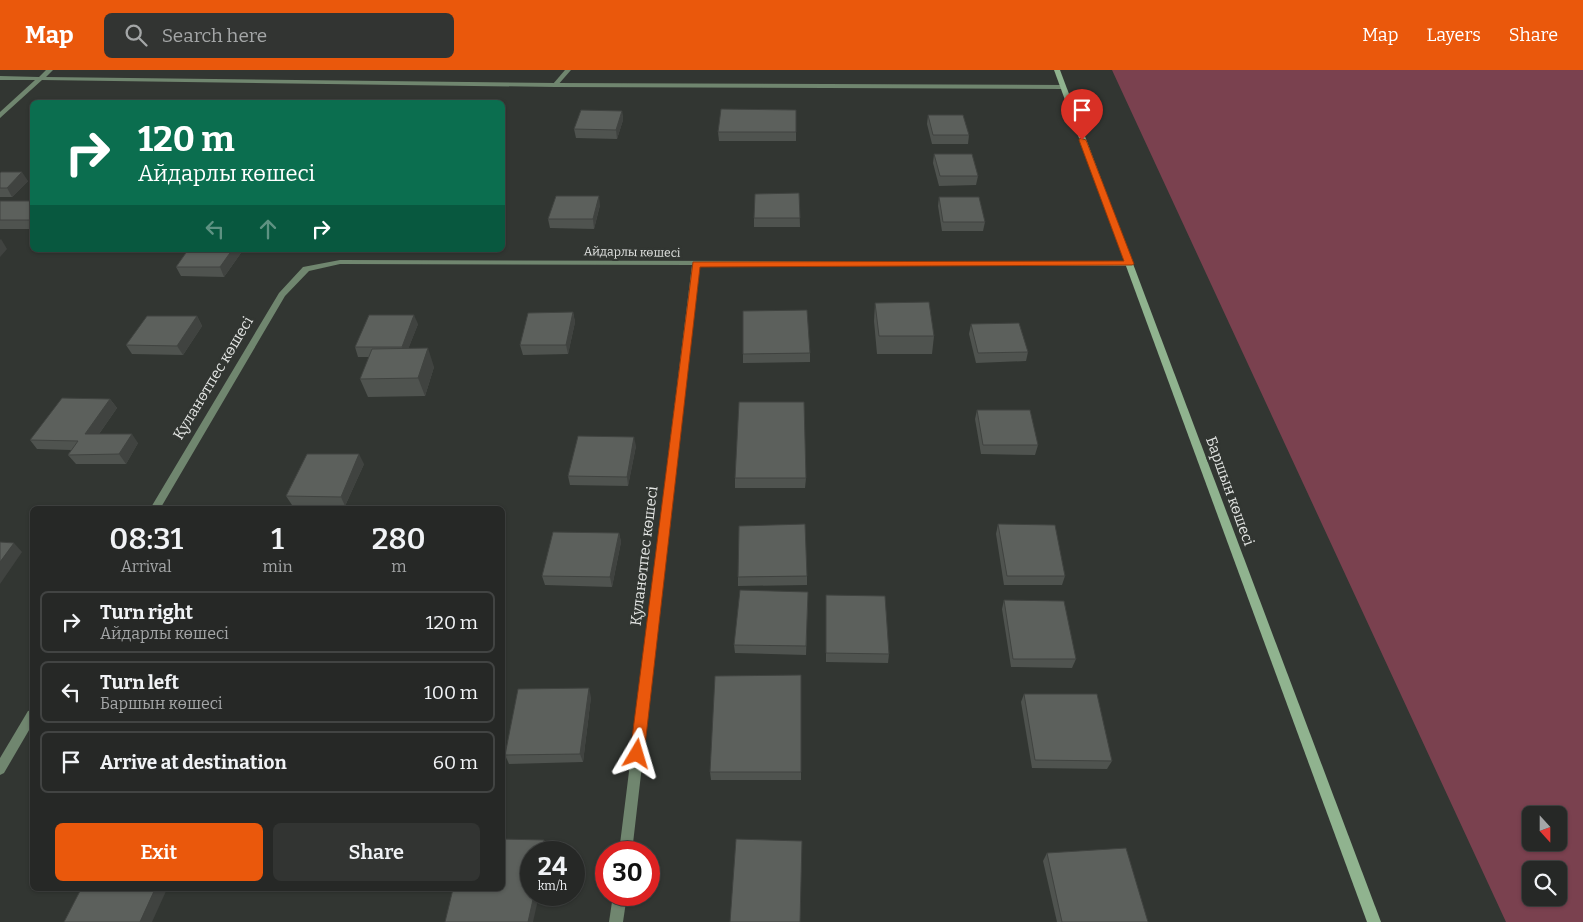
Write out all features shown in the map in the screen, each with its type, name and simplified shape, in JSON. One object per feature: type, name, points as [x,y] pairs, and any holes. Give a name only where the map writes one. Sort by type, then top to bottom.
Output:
[{"type":"street","points":[[0,116],[50,70]]},
{"type":"street","points":[[555,85],[568,70]]},
{"type":"street","name":"Баршын көшесі","points":[[1057,70],[1374,922]]},
{"type":"street","points":[[0,78],[555,85],[1062,87]]},
{"type":"street","name":"Айдарлы көшесі","points":[[306,269],[340,262],[405,258],[696,264],[1129,264]]},
{"type":"street","name":"Қуланөтпес көшесі","points":[[626,841],[696,264]]},
{"type":"street","name":"Қуланөтпес көшесі","points":[[157,506],[282,295],[306,269]]},
{"type":"street","points":[[0,769],[30,718]]},
{"type":"street","points":[[616,922],[618,906]]},
{"type":"shaded area","points":[[1112,70],[1583,70],[1583,922],[1506,922]]},
{"type":"building","points":[[721,109],[796,110],[796,132],[718,132]]},
{"type":"building","points":[[581,110],[622,111],[616,130],[574,129]]},
{"type":"building","points":[[928,115],[963,115],[969,135],[933,135]]},
{"type":"building","points":[[934,154],[972,154],[978,176],[940,176]]},
{"type":"building","points":[[1,172],[22,172],[7,188],[0,188]]},
{"type":"building","points":[[799,193],[800,218],[754,218],[755,194]]},
{"type":"building","points":[[556,196],[599,196],[593,219],[548,219]]},
{"type":"building","points":[[939,197],[979,197],[985,222],[943,222]]},
{"type":"building","points":[[0,201],[30,201],[30,220],[0,220]]},
{"type":"building","points":[[187,252],[231,252],[220,267],[176,267]]},
{"type":"building","points":[[929,302],[934,336],[879,336],[875,303]]},
{"type":"building","points":[[807,310],[810,353],[743,354],[743,311]]},
{"type":"building","points":[[573,312],[566,345],[520,345],[528,313]]},
{"type":"building","points":[[369,315],[414,315],[402,347],[355,347]]},
{"type":"building","points":[[147,316],[197,316],[177,346],[126,345]]},
{"type":"building","points":[[1019,323],[1028,352],[978,353],[971,324]]},
{"type":"building","points":[[428,348],[418,378],[360,379],[372,349]]},
{"type":"building","points":[[62,398],[110,399],[85,434],[132,434],[119,454],[68,455],[78,441],[30,440]]},
{"type":"building","points":[[739,402],[804,402],[806,478],[735,478]]},
{"type":"building","points":[[977,410],[1030,410],[1038,445],[983,445]]},
{"type":"building","points":[[578,436],[634,437],[627,477],[568,476]]},
{"type":"building","points":[[307,454],[359,454],[341,497],[286,496]]},
{"type":"building","points":[[805,524],[807,576],[738,577],[739,526]]},
{"type":"building","points":[[998,524],[1055,525],[1065,576],[1007,576]]},
{"type":"building","points":[[553,532],[619,533],[610,577],[542,576]]},
{"type":"building","points":[[0,542],[14,543],[0,562]]},
{"type":"building","points":[[740,590],[808,592],[806,646],[734,645]]},
{"type":"building","points":[[826,595],[885,596],[889,654],[826,653]]},
{"type":"building","points":[[1004,600],[1064,601],[1076,659],[1013,659]]},
{"type":"building","points":[[801,675],[801,772],[710,772],[715,676]]},
{"type":"building","points":[[589,688],[580,754],[505,755],[518,689]]},
{"type":"building","points":[[1024,694],[1097,694],[1112,761],[1035,760]]},
{"type":"building","points":[[505,839],[544,840],[520,841],[520,906],[532,906],[528,922],[445,922],[453,891],[505,891]]},
{"type":"building","points":[[736,839],[802,841],[800,922],[730,922]]},
{"type":"building","points":[[1126,848],[1148,922],[1062,922],[1047,853]]},
{"type":"building","points":[[80,891],[154,891],[140,922],[64,922]]},
{"type":"route","points":[[637,754],[696,264],[1129,264],[1082,140]]}]
